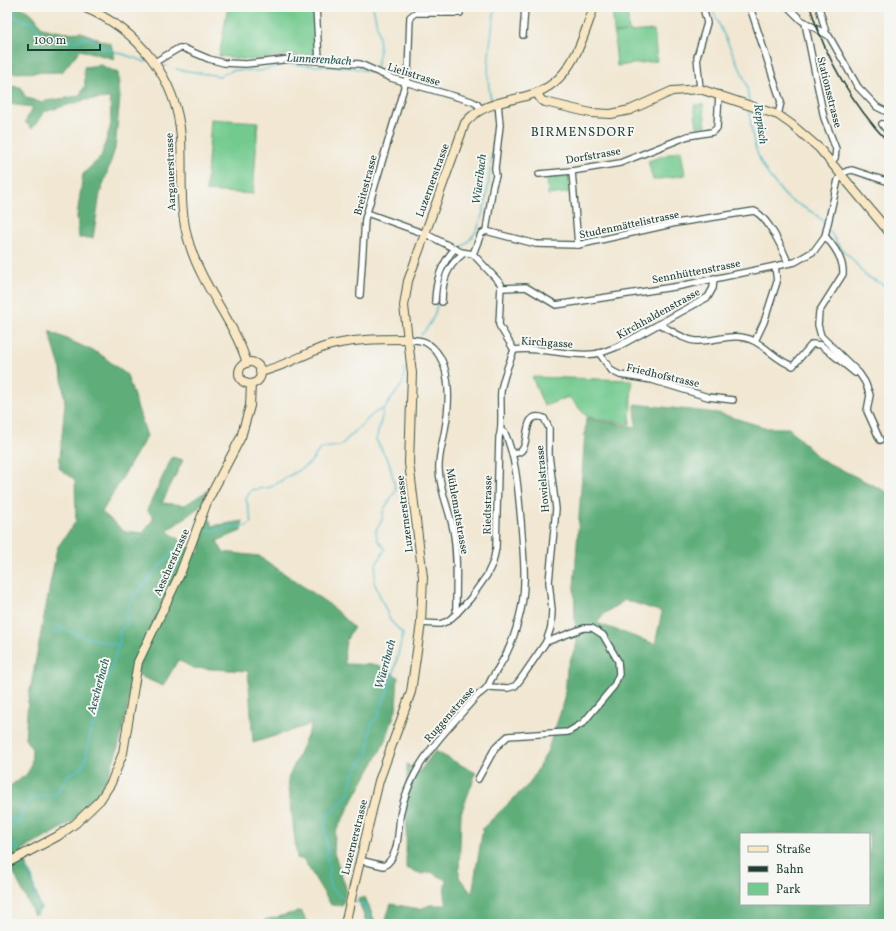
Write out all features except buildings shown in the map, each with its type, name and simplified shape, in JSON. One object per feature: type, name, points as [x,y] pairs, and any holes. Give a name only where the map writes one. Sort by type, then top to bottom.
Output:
[{"type":"main road","name":"Aargauerstrasse","points":[[83,7],[120,26],[137,40],[155,62],[170,90],[177,114],[181,138],[182,199],[189,245],[200,274],[238,338],[248,363]]},
{"type":"main road","points":[[480,108],[537,93],[556,81],[569,66],[594,7]]},
{"type":"main road","points":[[537,93],[541,100],[545,102],[591,113],[611,114],[630,110],[672,90],[700,88],[778,116],[792,124],[831,162],[889,232]]},
{"type":"main road","name":"Luzernerstrasse","points":[[345,924],[379,781],[411,692],[421,623],[423,577],[409,463],[412,373],[404,306],[405,294],[411,270],[462,128],[471,116],[480,108]]},
{"type":"main road","points":[[260,372],[279,367],[335,344],[377,339],[407,339]]},
{"type":"main road","points":[[248,363],[256,364],[260,372],[258,380],[251,384],[242,381],[239,373],[240,368],[248,363]]},
{"type":"main road","name":"Aescherstrasse","points":[[7,863],[58,836],[76,823],[103,794],[111,783],[123,753],[138,662],[180,574],[207,502],[241,437],[250,406],[251,384]]},
{"type":"street","points":[[316,7],[320,60]]},
{"type":"street","points":[[523,35],[525,7]]},
{"type":"street","points":[[700,88],[697,58],[707,23],[703,7]]},
{"type":"street","points":[[750,7],[781,102],[778,116]]},
{"type":"street","points":[[788,7],[805,23],[826,33],[833,41],[858,87],[877,107],[889,113]]},
{"type":"street","points":[[819,7],[826,33]]},
{"type":"street","name":"Breitestrasse","points":[[360,295],[367,213],[408,74],[411,14],[429,12],[460,13]]},
{"type":"street","name":"Stationsstrasse","points":[[805,23],[824,118],[836,149],[835,158],[831,162]]},
{"type":"street","name":"Lielistrasse","points":[[155,62],[179,48],[183,48],[209,59],[246,64],[291,59],[360,64],[405,83],[468,100],[477,104],[480,108]]},
{"type":"street","name":"Dorfstrasse","points":[[539,174],[572,172],[635,158],[681,139],[712,132],[717,128],[717,107],[720,94]]},
{"type":"street","points":[[473,254],[481,234],[486,231],[493,185],[496,176],[495,168],[500,121],[494,104]]},
{"type":"street","points":[[882,124],[889,133]]},
{"type":"street","points":[[841,174],[846,170],[852,170],[889,182]]},
{"type":"street","points":[[572,172],[578,246]]},
{"type":"street","name":"Sennhüttenstrasse","points":[[502,288],[526,287],[556,305],[714,278],[788,263],[808,256],[818,247],[825,234],[841,174]]},
{"type":"street","name":"Studenmättelistrasse","points":[[486,231],[536,244],[578,246],[676,223],[754,211],[759,214],[770,228],[788,263]]},
{"type":"street","points":[[367,213],[424,233],[459,251],[473,254],[497,279],[502,288]]},
{"type":"street","points":[[825,234],[840,259],[843,270],[819,312],[818,325],[820,336],[859,373],[865,382],[870,395],[867,412],[880,440]]},
{"type":"street","points":[[434,301],[438,274],[445,262],[459,251]]},
{"type":"street","points":[[442,302],[442,288],[446,274],[459,251]]},
{"type":"street","points":[[755,341],[764,322],[777,282],[776,266]]},
{"type":"street","name":"Kirchhaldenstrasse","points":[[599,353],[620,345],[708,297],[713,288],[714,278]]},
{"type":"street","name":"Kirchgasse","points":[[502,288],[498,322],[501,331],[514,350],[526,348],[575,354],[599,353]]},
{"type":"street","points":[[659,324],[686,338],[695,340],[733,336],[755,341],[785,364],[793,366],[796,365],[812,344],[816,343],[856,374]]},
{"type":"street","name":"Mühlemattstrasse","points":[[407,339],[420,341],[428,345],[436,351],[444,366],[448,394],[447,412],[439,457],[439,470],[441,487],[453,528],[456,546],[457,613]]},
{"type":"street","name":"Riedtstrasse","points":[[421,623],[440,624],[448,621],[457,613],[478,588],[493,562],[496,548],[499,437],[502,431],[500,422],[501,389],[514,350]]},
{"type":"street","name":"Friedhofstrasse","points":[[599,353],[612,371],[620,375],[652,380],[708,397],[733,400]]},
{"type":"street","name":"Howielstrasse","points":[[513,454],[521,452],[527,427],[531,420],[536,417],[544,418],[549,428],[549,455],[556,509],[549,582],[552,610],[551,627],[546,642]]},
{"type":"street","name":"Ruggenstrasse","points":[[359,860],[384,866],[394,857],[403,802],[414,774],[476,696],[487,687],[489,680],[500,666],[511,643],[520,616],[524,593],[524,561],[513,454],[505,432],[502,431]]},
{"type":"street","points":[[478,779],[495,748],[508,736],[552,734],[575,729],[583,723],[614,686],[619,674],[618,661],[608,641],[598,631],[584,628],[546,642],[515,686],[508,688],[487,687]]},
{"type":"green space","points":[[7,7],[20,8],[29,11],[42,28],[65,33],[81,32],[111,44],[115,59],[80,50],[62,72],[7,73]]},
{"type":"green space","points":[[228,7],[314,7],[318,55],[289,55],[250,60],[219,56]]},
{"type":"green space","points":[[612,7],[627,7],[629,32],[654,30],[657,61],[617,66],[614,34],[626,32],[614,33]]},
{"type":"green space","points":[[101,65],[118,73],[120,97],[115,149],[100,194],[93,238],[79,238],[77,216],[83,174],[101,157],[111,124],[110,98],[85,100],[44,112],[32,129],[25,122],[33,107],[7,104],[7,86],[21,87],[25,97],[39,102],[79,96],[85,86],[84,67]]},
{"type":"green space","points":[[703,104],[706,126],[697,127],[694,105]]},
{"type":"green space","points":[[211,119],[258,122],[253,194],[206,191]]},
{"type":"green space","points":[[681,150],[685,175],[653,180],[648,161]]},
{"type":"green space","points":[[567,176],[569,179],[571,192],[548,195],[547,178]]},
{"type":"green space","points":[[49,331],[100,354],[127,375],[147,436],[102,512],[124,531],[143,533],[154,518],[147,510],[172,457],[183,460],[162,503],[185,505],[207,491],[202,505],[167,531],[199,554],[207,512],[212,526],[243,521],[241,531],[217,541],[223,552],[259,556],[330,605],[354,628],[348,636],[345,645],[345,664],[378,665],[398,677],[396,709],[386,740],[335,833],[334,853],[346,888],[342,906],[331,905],[304,860],[297,858],[288,779],[312,724],[253,743],[248,671],[193,668],[178,660],[163,686],[135,674],[122,733],[109,774],[100,792],[88,808],[73,821],[22,850],[41,909],[34,915],[7,859],[7,788],[26,775],[31,767],[32,749],[25,739],[28,701],[57,548],[76,521],[75,480],[59,468],[65,403],[61,370]]},
{"type":"green space","points":[[532,377],[632,380],[630,424],[587,417],[569,397],[544,406]]},
{"type":"green space","points":[[635,404],[718,413],[767,428],[789,428],[820,459],[889,493],[889,924],[384,924],[391,904],[420,909],[430,905],[447,905],[444,894],[446,880],[431,872],[422,874],[406,868],[407,764],[419,772],[435,751],[476,773],[461,813],[459,877],[472,894],[483,828],[530,783],[547,752],[565,699],[567,668],[576,646],[574,587],[586,418],[636,427]],"holes":[[[625,600],[662,612],[655,644],[597,623],[605,613]]]},
{"type":"green space","points":[[365,897],[376,924],[367,924],[358,899]]},
{"type":"green space","points":[[301,911],[308,924],[265,924],[265,920]]},
{"type":"waterway","name":"Lunnerenbach","points":[[373,7],[380,45],[376,67]]},
{"type":"waterway","name":"Wüeribach","points":[[492,102],[489,91],[488,67],[495,7]]},
{"type":"waterway","name":"Reppisch","points":[[711,7],[743,75],[747,87],[749,103]]},
{"type":"waterway","name":"Lunnerenbach","points":[[7,14],[34,24],[42,37],[70,41],[86,38],[92,39],[99,46],[146,62]]},
{"type":"waterway","name":"Lunnerenbach","points":[[176,69],[219,76],[234,70],[260,71],[285,64],[354,68],[367,71]]},
{"type":"waterway","name":"Wüeribach","points":[[460,249],[469,241],[476,231],[484,208],[496,120],[493,108]]},
{"type":"waterway","name":"Reppisch","points":[[749,108],[756,150],[765,169],[788,198],[814,213],[826,225]]},
{"type":"waterway","name":"Reppisch","points":[[829,230],[841,249],[852,259],[866,276],[889,289]]},
{"type":"waterway","name":"Wüeribach","points":[[449,261],[457,252]]},
{"type":"waterway","name":"Wüeribach","points":[[421,335],[432,320],[437,302]]},
{"type":"waterway","name":"Wüeribach","points":[[342,898],[330,887],[325,820],[349,794],[352,776],[368,752],[371,725],[378,716],[392,679],[403,634],[390,620],[374,582],[376,565],[385,549],[377,539],[376,530],[382,520],[384,509],[396,490],[389,462],[376,440],[384,409],[403,383],[405,368]]},
{"type":"waterway","name":"Aescherbach","points":[[208,531],[247,526],[252,522],[246,499],[251,490],[271,487],[309,464],[321,448],[340,446],[374,413],[384,409]]},
{"type":"waterway","name":"Aescherbach","points":[[7,826],[15,825],[20,821],[22,811],[31,798],[57,794],[69,774],[81,769],[85,761],[91,728],[100,719],[103,693],[120,641],[119,631],[128,624],[126,611],[134,596],[175,549]]},
{"type":"waterway","points":[[55,625],[81,636],[118,645]]},
{"type":"waterway","points":[[53,633],[64,630]]},
{"type":"waterway","points":[[7,816],[11,820],[20,821]]},
{"type":"waterway","points":[[7,839],[16,845],[18,851]]},
{"type":"waterway","points":[[22,862],[33,879],[38,915]]},
{"type":"waterway","name":"Wüeribach","points":[[354,901],[365,905],[371,924]]},
{"type":"railway","points":[[810,7],[816,26],[832,63],[863,113],[889,143]]},
{"type":"district","name":"BIRMENSDORF","points":[[583,131]]}]
